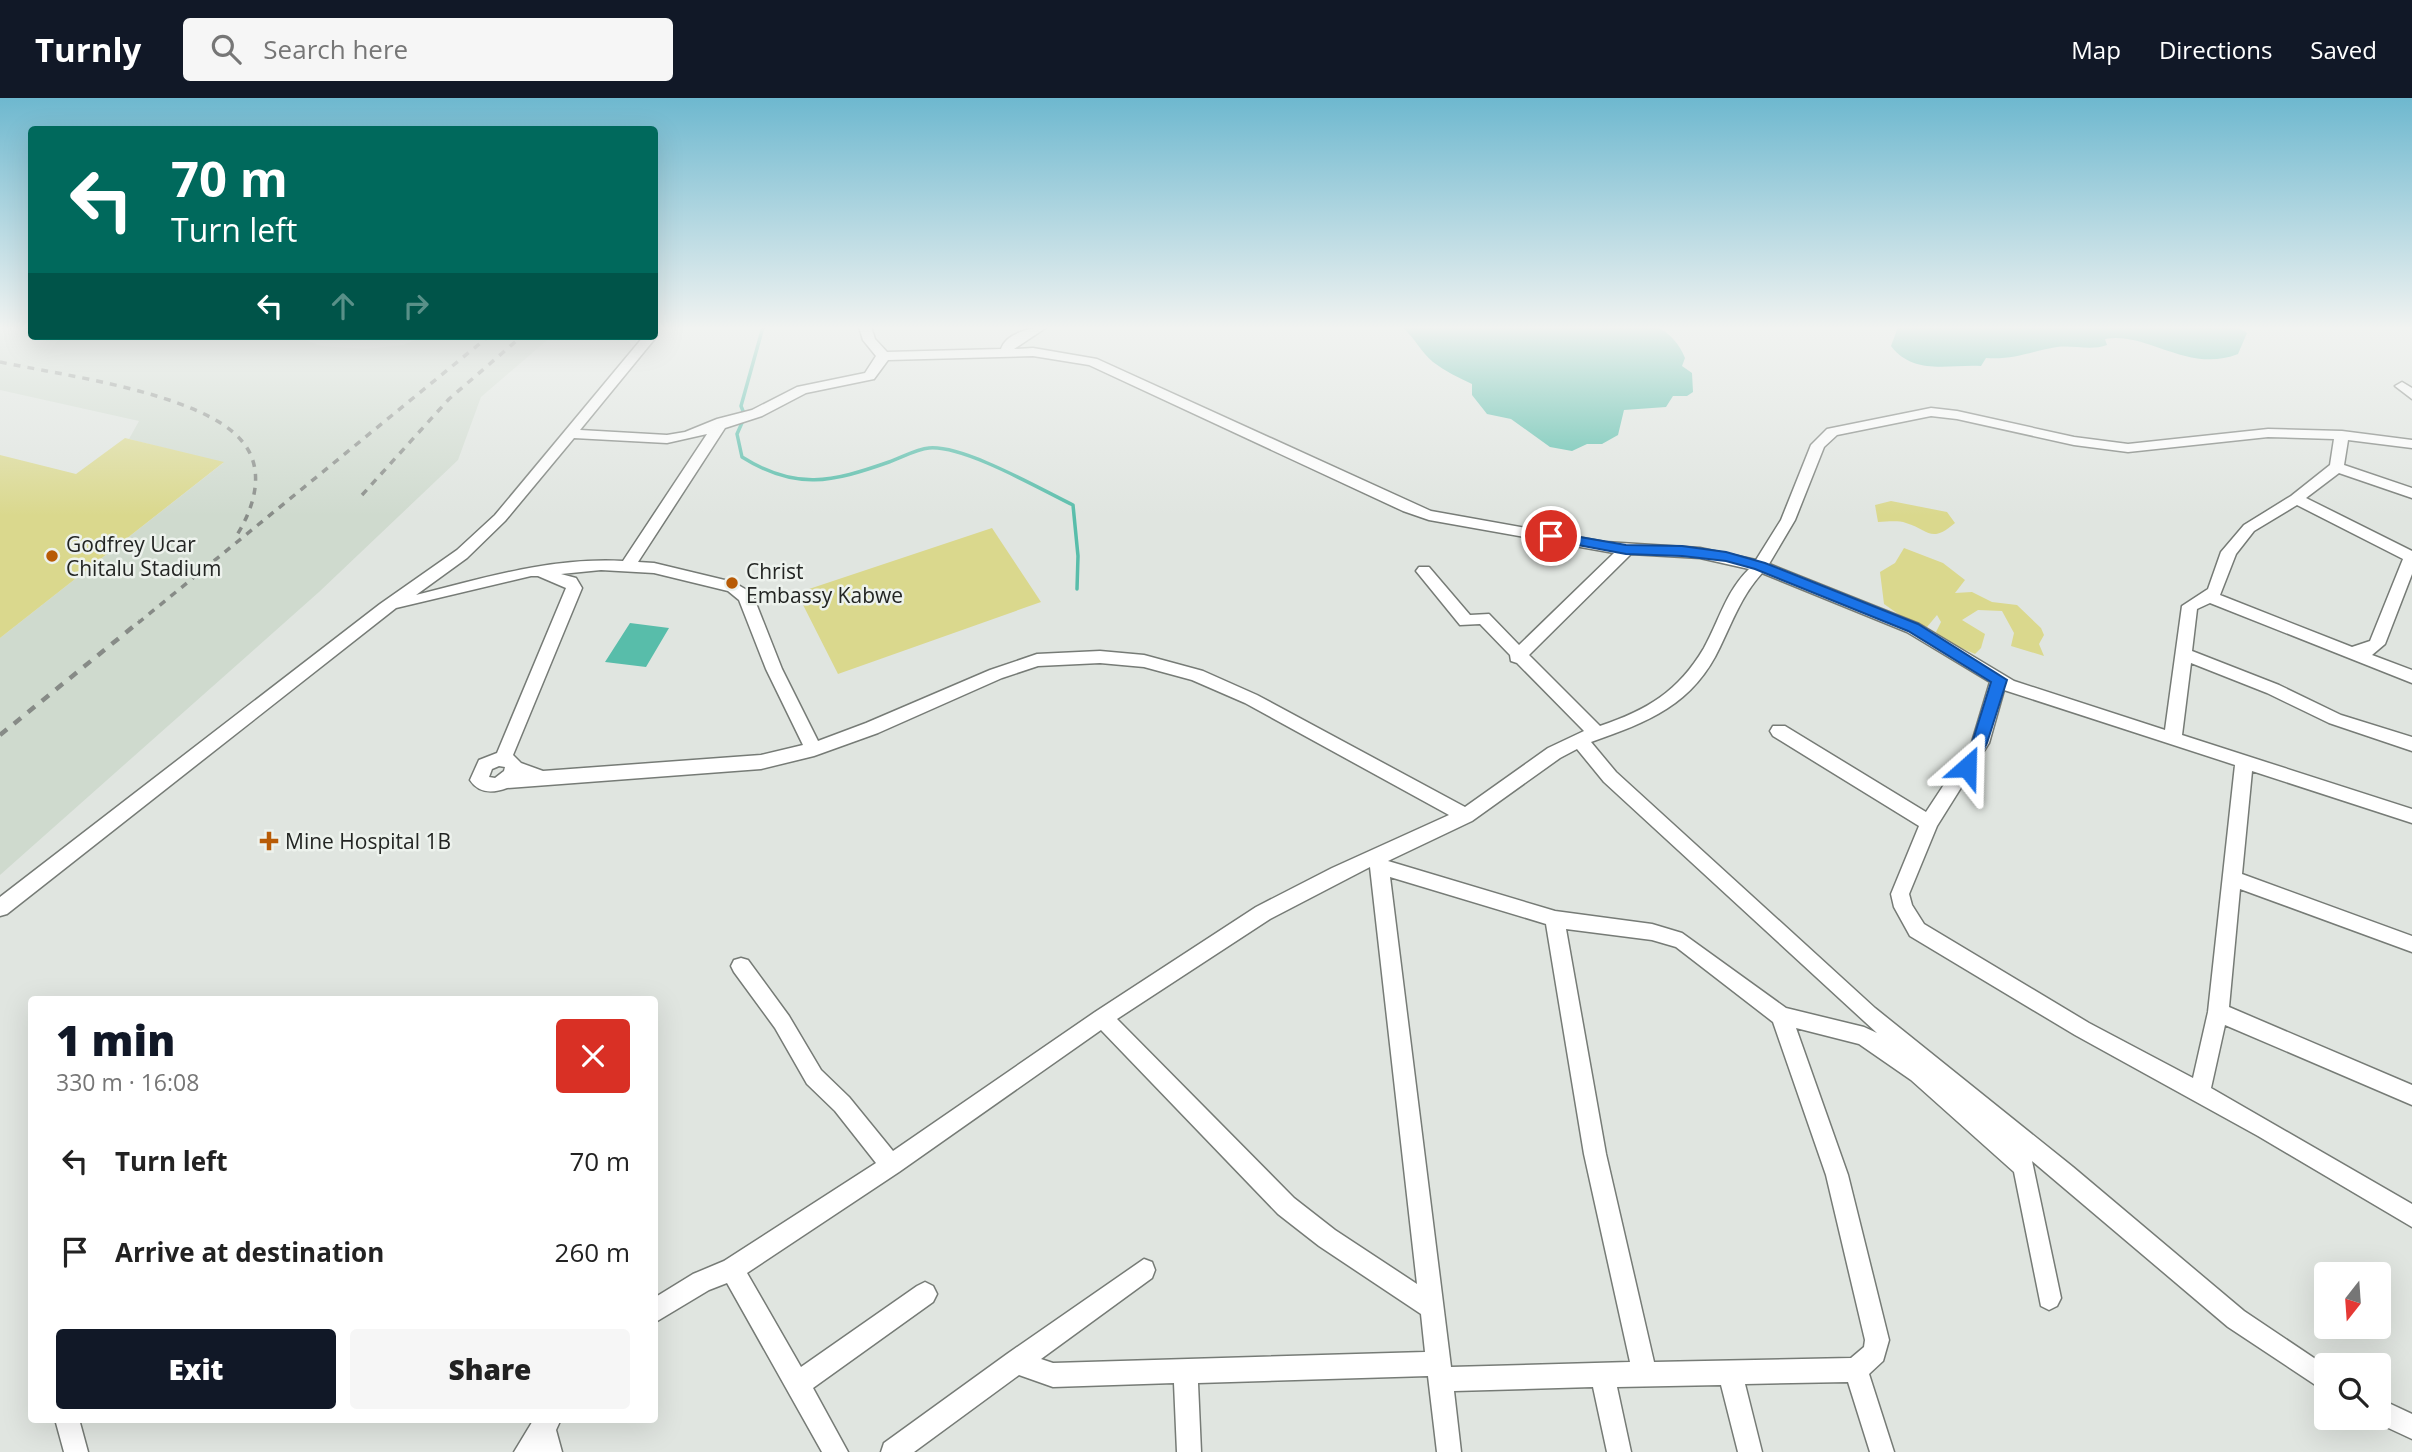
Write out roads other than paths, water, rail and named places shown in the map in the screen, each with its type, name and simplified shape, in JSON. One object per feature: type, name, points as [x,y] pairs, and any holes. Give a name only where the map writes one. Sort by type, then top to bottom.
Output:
[{"type":"street","points":[[0,908],[386,608],[462,554],[500,518],[607,390]]},
{"type":"street","points":[[571,434],[667,439],[687,436],[757,413],[802,390]]},
{"type":"street","points":[[1153,390],[1349,483],[1429,515],[1626,550],[1700,553],[1760,566],[1913,628],[1999,680],[2412,816]]},
{"type":"street","points":[[658,1309],[701,1282],[732,1269],[891,1165],[1102,1018],[1264,913],[1339,873],[1380,862],[1466,816],[1538,763],[1588,737],[1660,707],[1681,692],[1711,650],[1739,588],[1760,566],[1788,520],[1818,446],[1832,432],[1931,412],[1957,415],[2074,441],[2128,448],[2243,435],[2342,435],[2412,444]]},
{"type":"street","points":[[628,565],[728,421]]},
{"type":"street","points":[[2173,737],[2190,606],[2210,597],[2219,582],[2229,552],[2249,528],[2296,499],[2337,467],[2342,435]]},
{"type":"street","points":[[2337,467],[2412,493]]},
{"type":"street","points":[[2296,499],[2411,557],[2377,644],[2366,651],[2352,653]]},
{"type":"street","points":[[1517,657],[1626,550]]},
{"type":"street","points":[[386,608],[470,584],[531,571],[628,565],[714,580],[741,591],[814,749]]},
{"type":"street","points":[[441,568],[449,578],[470,584]]},
{"type":"street","points":[[531,571],[561,578],[571,582],[574,588],[507,769],[540,778],[708,768],[761,762],[814,749],[1037,660],[1100,657],[1144,661],[1198,675],[1262,705],[1466,816]]},
{"type":"street","points":[[1424,571],[1466,621],[1483,618],[1588,737],[1610,777],[1868,1014],[2065,1174],[2236,1319],[2314,1372]]},
{"type":"street","points":[[2210,597],[2412,677]]},
{"type":"street","points":[[2184,654],[2273,689],[2317,712],[2412,744]]},
{"type":"street","points":[[1999,680],[1980,743],[1929,823],[1900,894],[1908,919],[1917,930],[2082,1029],[2200,1093],[2412,1216]]},
{"type":"street","points":[[1779,731],[1929,823]]},
{"type":"street","points":[[2200,1093],[2218,1012],[2244,761]]},
{"type":"street","points":[[1380,862],[1555,919],[1652,932],[1682,941],[1781,1016],[1864,1036],[1919,1073],[2017,1160],[2026,1175],[2049,1298]]},
{"type":"street","points":[[1380,862],[1448,1452]]},
{"type":"street","points":[[2232,878],[2412,944]]},
{"type":"street","points":[[1555,919],[1595,1154],[1645,1374]]},
{"type":"street","points":[[741,967],[782,1022],[814,1077],[842,1104],[891,1165]]},
{"type":"street","points":[[2218,1012],[2412,1095]]},
{"type":"street","points":[[1015,1362],[1053,1375],[1186,1371],[1604,1375],[1856,1370],[1875,1353],[1877,1340],[1837,1175],[1781,1016]]},
{"type":"street","points":[[1102,1018],[1286,1206],[1327,1238],[1430,1307]]},
{"type":"street","points":[[732,1269],[836,1452]]},
{"type":"street","points":[[893,1452],[1144,1270]]},
{"type":"street","points":[[797,1384],[925,1294]]},
{"type":"street","points":[[1856,1370],[1882,1452]]},
{"type":"street","points":[[1186,1371],[1189,1452]]},
{"type":"street","points":[[1730,1374],[1750,1452]]},
{"type":"street","points":[[1604,1375],[1619,1452]]},
{"type":"street","points":[[2391,1416],[2412,1427]]},
{"type":"street","points":[[68,1423],[76,1452]]},
{"type":"street","points":[[526,1452],[547,1433]]},
{"type":"waterway","points":[[745,390],[741,406],[745,416],[737,434],[742,457],[780,475],[814,480],[832,478],[889,462],[919,450],[944,449],[981,460],[1073,505],[1078,556],[1077,589]]},
{"type":"railway","points":[[136,390],[195,410],[222,424],[241,440],[249,451],[254,463],[255,489],[248,515],[235,538]]},
{"type":"railway","points":[[138,623],[423,390]]},
{"type":"railway","points":[[362,495],[459,390]]},
{"type":"railway","points":[[0,735],[140,621]]},
{"type":"place","name":"Godfrey Ucar Chitalu Stadium","points":[[52,556]]},
{"type":"place","name":"Christ Embassy Kabwe","points":[[732,583]]},
{"type":"place","name":"Mine Hospital 1B","points":[[269,841]]}]
